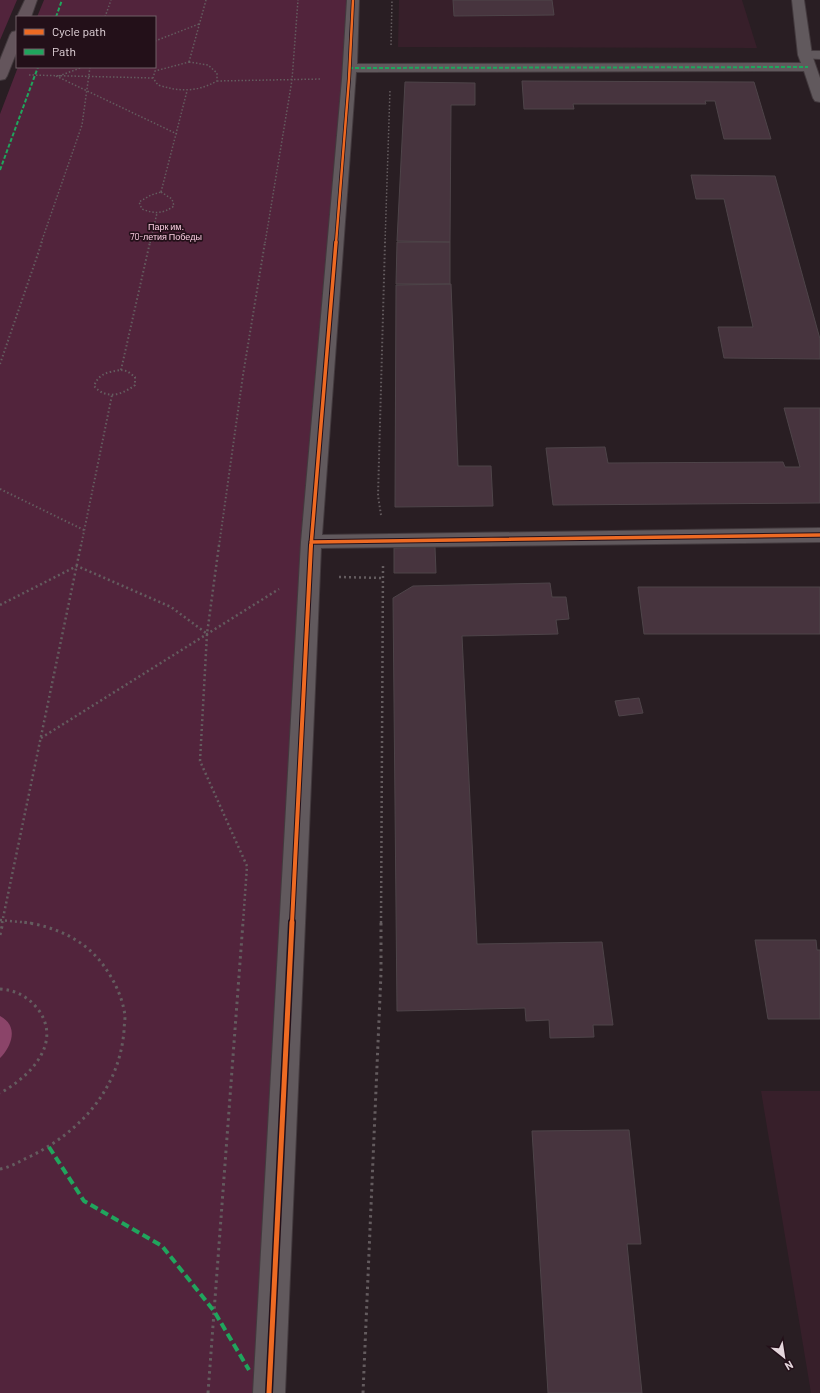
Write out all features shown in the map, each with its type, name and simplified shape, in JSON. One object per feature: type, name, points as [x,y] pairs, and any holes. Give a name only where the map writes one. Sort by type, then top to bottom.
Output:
[{"type":"main road","points":[[24,16],[31,0]]},
{"type":"main road","points":[[0,76],[16,37]]},
{"type":"street","points":[[269,1393],[311,542],[349,68],[353,0]]},
{"type":"street","points":[[798,0],[806,61],[820,98]]},
{"type":"street","points":[[349,68],[806,61]]},
{"type":"street","points":[[311,542],[820,535]]},
{"type":"lane","points":[[806,61],[820,55]]},
{"type":"path","points":[[105,16],[111,0]]},
{"type":"path","points":[[189,62],[206,0]]},
{"type":"path","points":[[208,1393],[247,866],[200,761],[207,634],[243,375],[292,80],[298,0]]},
{"type":"path","points":[[363,1393],[381,973],[384,540],[378,496],[392,0]]},
{"type":"path","points":[[156,40],[199,24]]},
{"type":"path","points":[[153,78],[155,71],[189,62],[208,65],[217,73],[217,81]]},
{"type":"path","points":[[56,76],[79,68]]},
{"type":"path","points":[[0,364],[82,125],[90,68]]},
{"type":"path","points":[[29,75],[153,78]]},
{"type":"path","points":[[56,76],[177,134]]},
{"type":"path","points":[[153,78],[158,85],[173,90],[187,92],[205,88],[217,81],[323,79]]},
{"type":"path","points":[[161,192],[187,92]]},
{"type":"path","points":[[161,192],[172,199],[174,206],[166,212],[157,213],[152,213],[142,209],[139,202],[151,195],[161,192]]},
{"type":"path","points":[[121,370],[157,213]]},
{"type":"path","points":[[121,370],[127,371],[136,377],[135,386],[126,392],[112,395],[100,392],[96,389],[94,386],[97,378],[108,372],[121,370]]},
{"type":"path","points":[[0,935],[1,920],[112,395]]},
{"type":"path","points":[[0,489],[84,530]]},
{"type":"path","points":[[77,566],[171,607],[207,634]]},
{"type":"path","points":[[0,605],[77,566]]},
{"type":"path","points":[[40,738],[285,586]]},
{"type":"path","points":[[0,1168],[9,1167],[49,1147],[83,1120],[108,1086],[122,1051],[124,1016],[116,984],[98,957],[72,936],[39,924],[1,920]]},
{"type":"path","points":[[0,988],[10,989],[27,996],[39,1008],[46,1023],[47,1040],[41,1058],[29,1075],[12,1088],[0,1093]]},
{"type":"shaded area","points":[[399,0],[742,0],[757,48],[398,47]]},
{"type":"shaded area","points":[[0,1016],[10,1025],[12,1036],[8,1048],[0,1058]]},
{"type":"shaded area","points":[[761,1091],[820,1091],[820,1393],[811,1393]]},
{"type":"green space","points":[[0,0],[17,0],[0,40]]},
{"type":"green space","name":"Парк им. 70-летия Победы","points":[[44,0],[350,0],[261,1393],[0,1393],[0,114],[18,68],[156,68],[156,16],[37,16]]},
{"type":"building","points":[[453,0],[552,0],[554,15],[454,16]]},
{"type":"building","points":[[522,81],[754,82],[771,139],[724,139],[715,101],[705,101],[706,104],[573,104],[574,109],[524,109]]},
{"type":"building","points":[[405,82],[475,83],[475,105],[451,105],[450,242],[397,241]]},
{"type":"building","points":[[691,175],[775,176],[820,339],[820,359],[724,358],[718,327],[753,327],[724,199],[696,199]]},
{"type":"building","points":[[397,242],[450,242],[450,284],[396,284]]},
{"type":"building","points":[[451,284],[458,466],[491,466],[493,506],[395,507],[396,285]]},
{"type":"building","points":[[784,408],[820,408],[820,503],[553,505],[546,448],[605,447],[608,463],[783,462],[785,467],[800,467]]},
{"type":"building","points":[[435,547],[436,573],[394,573],[394,548]]},
{"type":"building","points":[[550,583],[552,597],[566,597],[569,619],[556,620],[558,634],[462,636],[477,944],[602,942],[613,1025],[593,1025],[594,1037],[550,1038],[549,1020],[526,1021],[525,1008],[397,1011],[393,598],[413,586]]},
{"type":"building","points":[[638,587],[820,587],[820,634],[644,634]]},
{"type":"building","points":[[639,698],[643,713],[619,716],[615,701]]},
{"type":"building","points":[[755,940],[816,940],[817,950],[820,950],[820,1019],[768,1019]]},
{"type":"building","points":[[629,1130],[641,1244],[627,1244],[642,1393],[548,1393],[532,1131]]},
{"type":"marked path","points":[[56,16],[62,0]]},
{"type":"marked path","points":[[349,68],[808,67]]},
{"type":"marked path","points":[[0,170],[38,68]]},
{"type":"marked path","points":[[49,1147],[84,1201],[162,1246],[214,1311],[249,1370]]},
{"type":"cycle path","points":[[269,1393],[311,542],[349,79],[353,0]]},
{"type":"cycle path","points":[[311,542],[820,535]]}]
